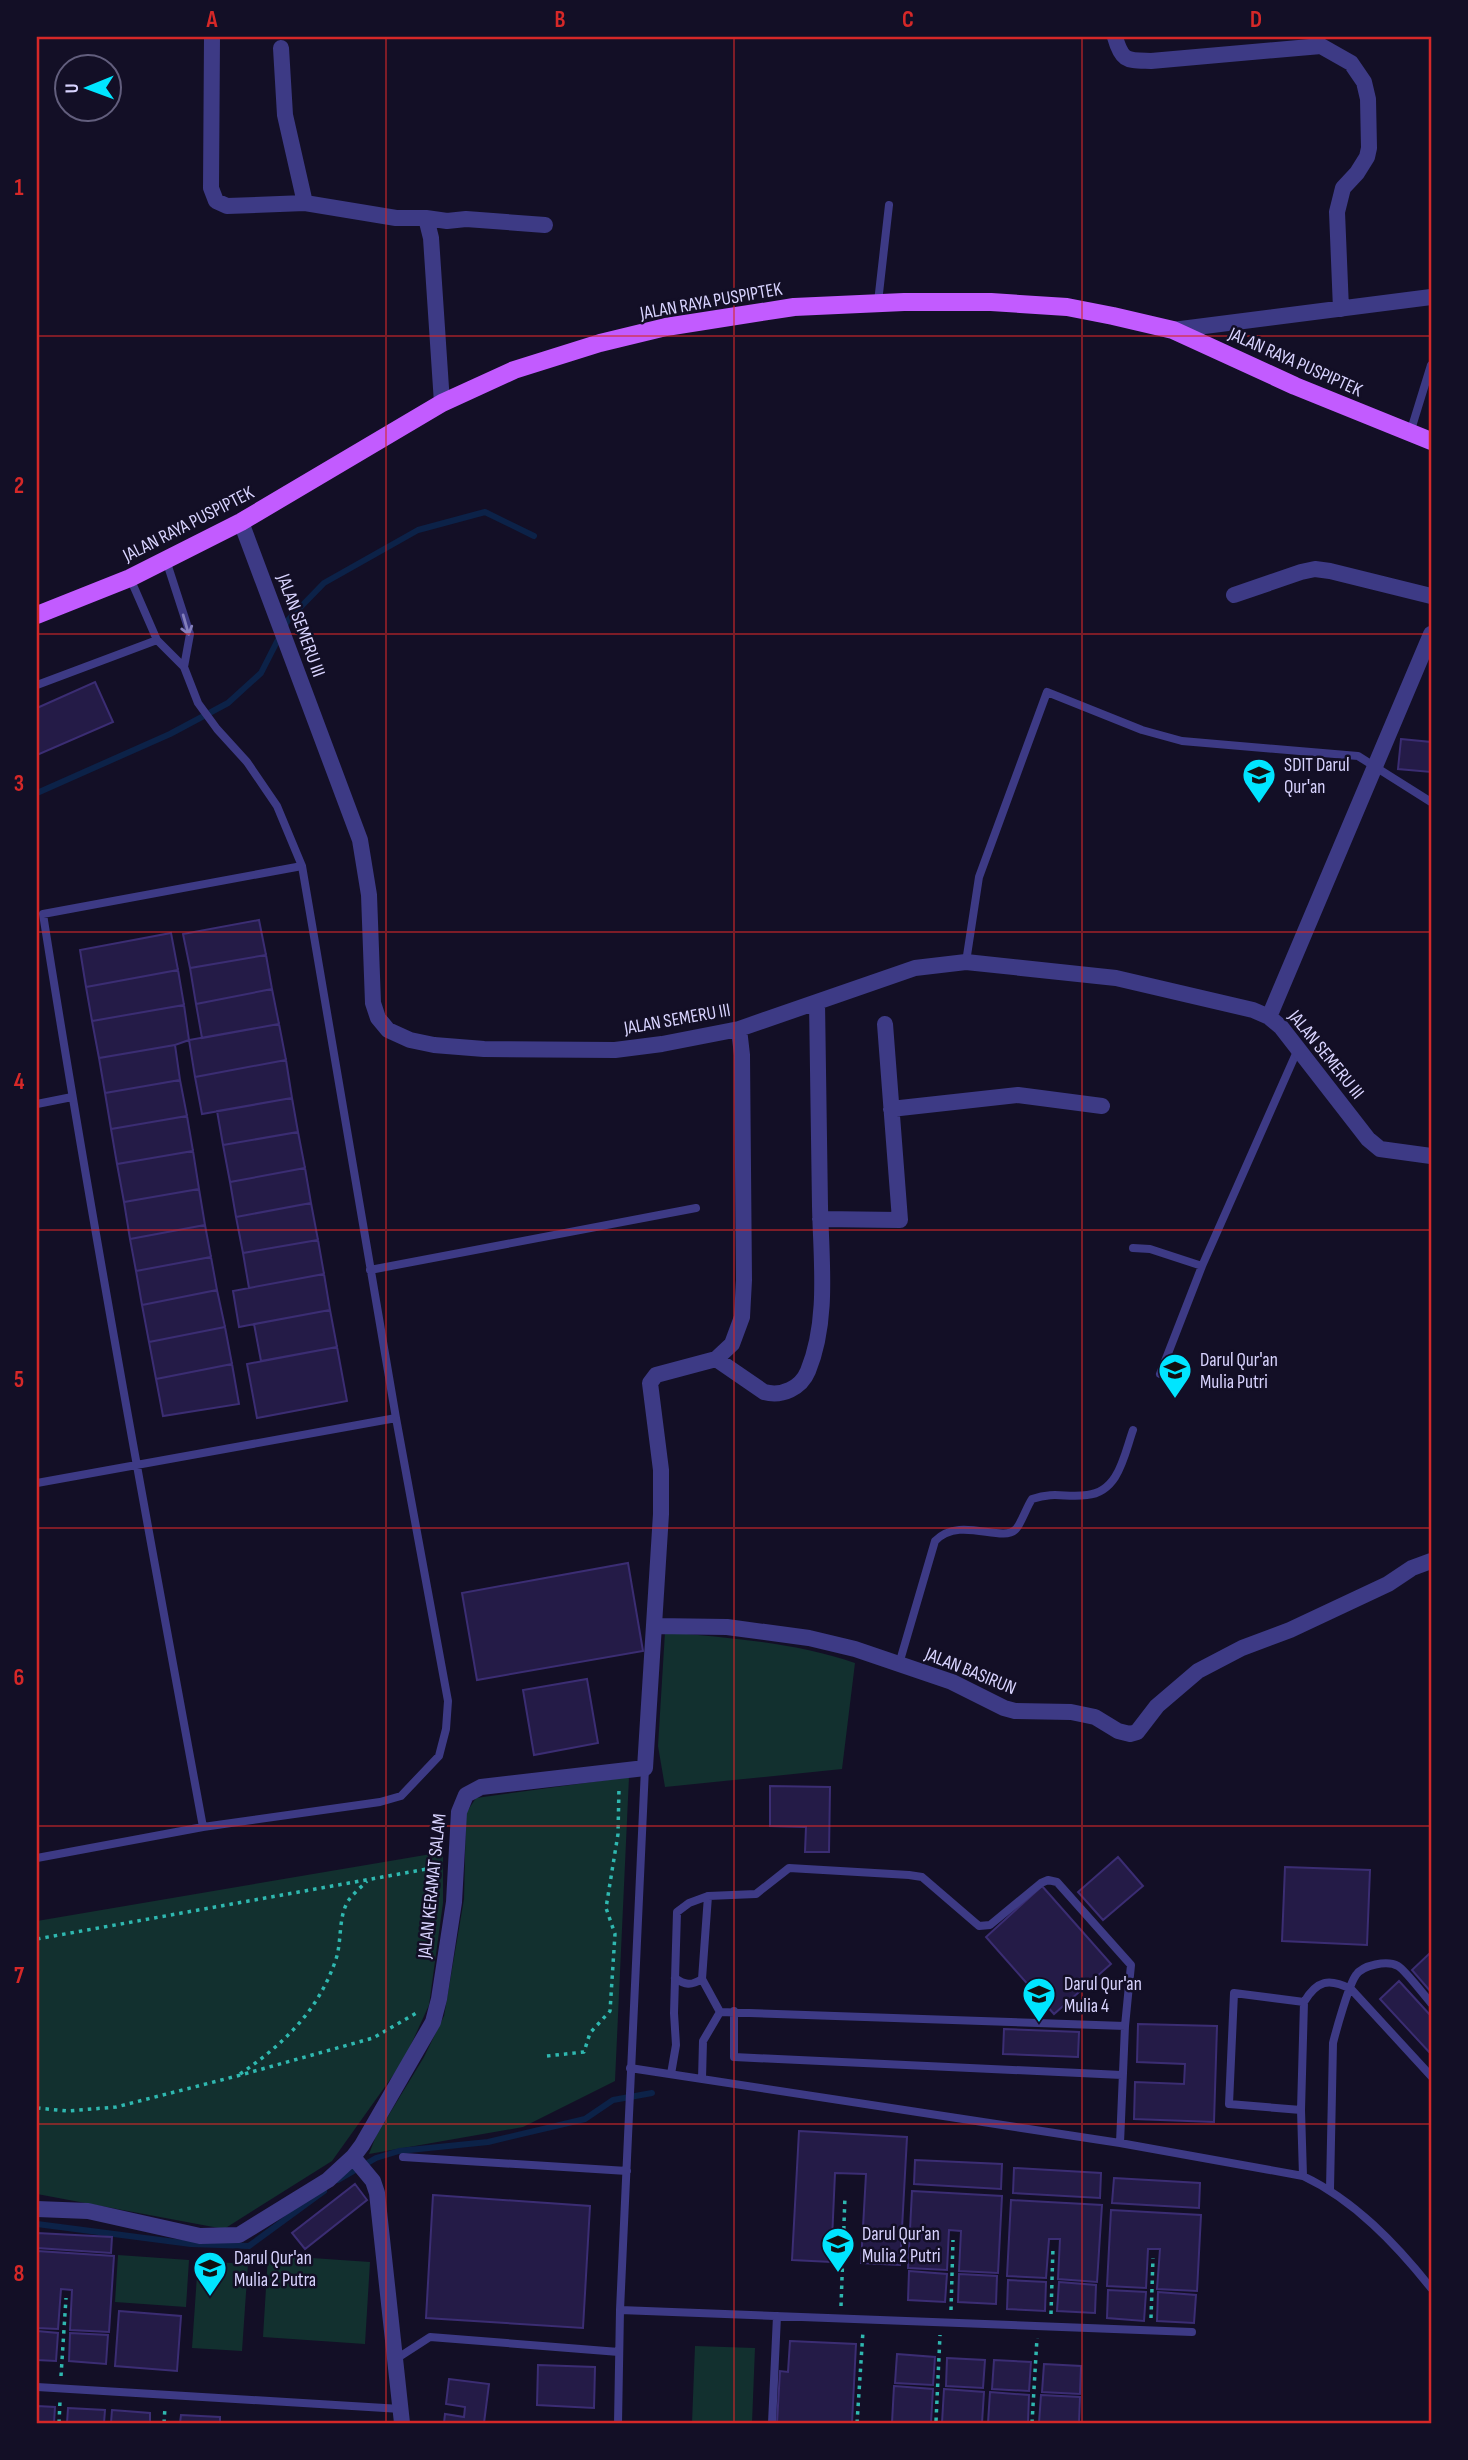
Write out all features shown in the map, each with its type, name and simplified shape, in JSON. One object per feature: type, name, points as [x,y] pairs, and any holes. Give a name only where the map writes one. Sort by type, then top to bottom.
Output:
[{"type":"main road","name":"JALAN RAYA PUSPIPTEK","points":[[37,615],[130,578],[242,522],[442,403],[514,370],[551,357],[666,327],[794,307],[878,302],[991,302],[1067,307],[1173,330],[1295,386],[1431,441]]},
{"type":"street","points":[[212,37],[211,188],[213,197],[223,205],[305,203],[396,218],[447,221],[466,219],[545,225]]},
{"type":"street","points":[[1115,37],[1120,53],[1128,59],[1152,61],[1321,46],[1350,63],[1364,82],[1368,99],[1369,148],[1367,157],[1339,197],[1341,309]]},
{"type":"street","points":[[281,48],[285,115],[305,203]]},
{"type":"street","points":[[426,218],[430,238],[442,403]]},
{"type":"street","points":[[1173,330],[1431,297]]},
{"type":"street","name":"JALAN SEMERU III","points":[[242,522],[360,840],[369,895],[373,1003],[378,1018],[388,1030],[410,1040],[434,1045],[584,1051],[662,1044],[739,1029],[915,968],[966,962],[1116,978],[1233,1004],[1269,1017],[1281,1027],[1368,1139],[1380,1149],[1431,1156]]},
{"type":"street","points":[[1234,594],[1315,569],[1330,570],[1431,596]]},
{"type":"street","points":[[1269,1017],[1431,634]]},
{"type":"street","points":[[716,1359],[764,1392],[772,1394],[791,1390],[805,1377],[818,1334],[823,1284],[817,1002]]},
{"type":"street","points":[[820,1219],[900,1220],[885,1024]]},
{"type":"street","points":[[645,1768],[661,1514],[661,1470],[650,1383],[656,1375],[716,1359],[732,1344],[742,1317],[742,1055],[739,1029]]},
{"type":"street","points":[[891,1109],[1018,1095],[1102,1106]]},
{"type":"street","name":"JALAN BASIRUN","points":[[654,1626],[727,1627],[775,1632],[843,1646],[952,1682],[1004,1708],[1083,1714],[1130,1734],[1137,1732],[1157,1706],[1198,1671],[1242,1648],[1290,1630],[1388,1584],[1412,1568],[1431,1561]]},
{"type":"street","name":"JALAN KERAMAT SALAM","points":[[37,2210],[88,2211],[200,2236],[239,2235],[328,2180],[359,2165],[433,2022],[454,1902],[459,1812],[466,1795],[481,1787],[645,1768]]},
{"type":"street","points":[[359,2165],[373,2181],[377,2193],[401,2416]]},
{"type":"lane","points":[[878,302],[889,205]]},
{"type":"lane","points":[[1410,433],[1431,365]]},
{"type":"lane","points":[[166,560],[190,634],[184,667]]},
{"type":"lane","points":[[37,1858],[203,1827],[380,1802],[401,1796],[439,1756],[449,1702],[396,1418],[302,866],[277,806],[247,762],[198,702],[184,667],[157,640],[130,578]]},
{"type":"lane","points":[[37,685],[157,640]]},
{"type":"lane","points":[[966,962],[979,877],[1047,692],[1142,730],[1182,741],[1358,756],[1431,802]]},
{"type":"lane","points":[[203,1827],[136,1465],[43,914],[302,866]]},
{"type":"lane","points":[[1160,1374],[1202,1266],[1298,1049]]},
{"type":"lane","points":[[37,1104],[72,1097]]},
{"type":"lane","points":[[370,1270],[696,1208]]},
{"type":"lane","points":[[1133,1248],[1150,1249],[1202,1266]]},
{"type":"lane","points":[[37,1483],[396,1418]]},
{"type":"lane","points":[[899,1664],[935,1541],[942,1534],[958,1529],[1007,1533],[1016,1530],[1032,1499],[1050,1493],[1088,1495],[1104,1490],[1114,1481],[1133,1430]]},
{"type":"lane","points":[[618,2423],[630,2068],[645,1768]]},
{"type":"lane","points":[[671,2074],[676,2045],[674,2013],[677,1912],[689,1903],[708,1896],[756,1894],[789,1868],[909,1875],[922,1877],[979,1926],[990,1926],[1048,1880],[1057,1882],[1131,1965],[1125,2026],[1120,2143]]},
{"type":"lane","points":[[708,1896],[702,1979],[720,2012]]},
{"type":"lane","points":[[1330,2189],[1333,2043],[1356,1974],[1382,1964],[1398,1966],[1431,2003]]},
{"type":"lane","points":[[675,1978],[685,1984],[694,1984],[702,1979]]},
{"type":"lane","points":[[1303,2176],[1301,2109],[1304,2002],[1312,1988],[1325,1982],[1340,1983],[1351,1989],[1431,2076]]},
{"type":"lane","points":[[1301,2109],[1229,2104],[1234,1993],[1304,2002]]},
{"type":"lane","points":[[734,2011],[734,2057],[1122,2075]]},
{"type":"lane","points":[[720,2012],[1125,2026]]},
{"type":"lane","points":[[702,2079],[703,2041],[720,2012]]},
{"type":"lane","points":[[630,2068],[1120,2143],[1303,2176],[1330,2189],[1403,2253],[1431,2288]]},
{"type":"lane","points":[[403,2157],[627,2171]]},
{"type":"lane","points":[[621,2309],[1192,2332]]},
{"type":"lane","points":[[772,2423],[777,2316]]},
{"type":"lane","points":[[396,2359],[430,2337],[619,2351]]},
{"type":"lane","points":[[37,2387],[401,2416]]},
{"type":"path","points":[[547,2056],[584,2052],[590,2033],[610,2011],[615,1934],[606,1908],[618,1834],[620,1771]]},
{"type":"path","points":[[37,1939],[456,1864]]},
{"type":"path","points":[[237,2076],[271,2053],[295,2030],[326,1988],[337,1955],[345,1908],[348,1901],[369,1879]]},
{"type":"path","points":[[37,2108],[68,2111],[116,2106],[237,2076],[373,2038],[418,2012]]},
{"type":"path","points":[[841,2318],[845,2196]]},
{"type":"path","points":[[951,2323],[953,2240]]},
{"type":"path","points":[[1051,2327],[1053,2247]]},
{"type":"path","points":[[1150,2331],[1153,2258]]},
{"type":"path","points":[[59,2423],[66,2298]]},
{"type":"path","points":[[858,2423],[864,2319]]},
{"type":"path","points":[[936,2421],[940,2322]]},
{"type":"path","points":[[1032,2423],[1037,2326]]},
{"type":"green space","points":[[665,1632],[785,1646],[855,1663],[842,1769],[665,1787],[658,1746]]},
{"type":"green space","points":[[629,1777],[615,2081],[523,2127],[369,2154],[376,2136],[424,2057],[444,2016],[464,1899],[466,1813],[476,1798]]},
{"type":"green space","points":[[443,1852],[443,1903],[429,2005],[404,2060],[332,2161],[224,2229],[37,2194],[37,1921]]},
{"type":"green space","points":[[118,2255],[189,2260],[186,2307],[115,2302]]},
{"type":"green space","points":[[268,2255],[370,2262],[365,2344],[263,2337]]},
{"type":"green space","points":[[198,2261],[248,2264],[242,2351],[192,2348]]},
{"type":"green space","points":[[695,2346],[755,2348],[752,2423],[692,2423]]},
{"type":"building","points":[[95,682],[113,722],[37,755],[37,708]]},
{"type":"building","points":[[1401,739],[1431,742],[1431,772],[1398,769]]},
{"type":"building","points":[[259,920],[266,955],[190,968],[183,934]]},
{"type":"building","points":[[171,933],[178,970],[86,987],[80,950]]},
{"type":"building","points":[[266,955],[272,989],[196,1004],[190,968]]},
{"type":"building","points":[[178,970],[184,1005],[92,1021],[86,987]]},
{"type":"building","points":[[272,989],[279,1024],[202,1038],[196,1004]]},
{"type":"building","points":[[184,1005],[189,1040],[175,1045],[99,1058],[92,1021]]},
{"type":"building","points":[[279,1024],[286,1060],[195,1077],[189,1040]]},
{"type":"building","points":[[175,1045],[180,1080],[105,1093],[99,1058]]},
{"type":"building","points":[[286,1060],[292,1098],[202,1114],[195,1077]]},
{"type":"building","points":[[180,1080],[187,1116],[111,1129],[105,1093]]},
{"type":"building","points":[[292,1098],[298,1132],[223,1145],[217,1111]]},
{"type":"building","points":[[187,1116],[193,1151],[117,1164],[111,1129]]},
{"type":"building","points":[[298,1132],[305,1168],[230,1182],[223,1145]]},
{"type":"building","points":[[193,1151],[199,1189],[124,1202],[117,1164]]},
{"type":"building","points":[[305,1168],[311,1203],[236,1217],[230,1182]]},
{"type":"building","points":[[199,1189],[205,1225],[130,1239],[124,1202]]},
{"type":"building","points":[[311,1203],[318,1240],[243,1253],[236,1217]]},
{"type":"building","points":[[205,1225],[211,1257],[136,1271],[130,1239]]},
{"type":"building","points":[[318,1240],[324,1274],[249,1288],[243,1253]]},
{"type":"building","points":[[211,1257],[217,1290],[142,1305],[136,1271]]},
{"type":"building","points":[[324,1274],[330,1310],[239,1327],[233,1291]]},
{"type":"building","points":[[217,1290],[225,1327],[149,1342],[142,1305]]},
{"type":"building","points":[[330,1310],[337,1347],[261,1361],[254,1324]]},
{"type":"building","points":[[225,1327],[232,1364],[156,1379],[149,1342]]},
{"type":"building","points":[[337,1347],[347,1401],[257,1418],[247,1364]]},
{"type":"building","points":[[232,1364],[239,1404],[163,1416],[156,1379]]},
{"type":"building","points":[[628,1563],[643,1651],[477,1680],[462,1593]]},
{"type":"building","points":[[587,1679],[598,1743],[534,1755],[523,1690]]},
{"type":"building","points":[[770,1786],[830,1787],[829,1852],[805,1852],[806,1827],[770,1826]]},
{"type":"building","points":[[1118,1857],[1143,1886],[1103,1920],[1078,1892]]},
{"type":"building","points":[[1285,1867],[1370,1870],[1367,1945],[1282,1941]]},
{"type":"building","points":[[1042,1886],[1111,1964],[1054,2014],[986,1937]]},
{"type":"building","points":[[1431,1952],[1431,1992],[1412,1970]]},
{"type":"building","points":[[1399,1981],[1431,2016],[1430,2053],[1380,1999]]},
{"type":"building","points":[[1138,2024],[1217,2026],[1214,2122],[1134,2119],[1135,2082],[1184,2084],[1185,2064],[1137,2062]]},
{"type":"building","points":[[1004,2029],[1079,2032],[1078,2057],[1003,2054]]},
{"type":"building","points":[[799,2131],[907,2137],[900,2265],[861,2263],[866,2174],[835,2173],[831,2262],[792,2260]]},
{"type":"building","points":[[915,2160],[1002,2164],[1001,2189],[914,2184]]},
{"type":"building","points":[[1014,2168],[1101,2173],[1100,2198],[1013,2193]]},
{"type":"building","points":[[1114,2178],[1200,2183],[1199,2208],[1112,2203]]},
{"type":"building","points":[[355,2184],[367,2200],[305,2249],[292,2233]]},
{"type":"building","points":[[912,2191],[1002,2196],[998,2273],[959,2271],[961,2231],[949,2230],[947,2270],[908,2268]]},
{"type":"building","points":[[433,2195],[590,2206],[583,2328],[426,2318]]},
{"type":"building","points":[[1011,2200],[1102,2205],[1097,2282],[1058,2279],[1060,2239],[1049,2239],[1046,2278],[1007,2276]]},
{"type":"building","points":[[1111,2210],[1201,2215],[1197,2291],[1157,2289],[1160,2249],[1148,2249],[1146,2288],[1107,2286]]},
{"type":"building","points":[[37,2233],[112,2237],[111,2253],[37,2248]]},
{"type":"building","points":[[37,2251],[114,2256],[109,2332],[70,2330],[72,2290],[61,2289],[58,2329],[37,2328]]},
{"type":"building","points":[[909,2271],[947,2274],[945,2302],[908,2300]]},
{"type":"building","points":[[959,2274],[997,2276],[996,2304],[958,2302]]},
{"type":"building","points":[[1008,2280],[1046,2282],[1045,2311],[1007,2309]]},
{"type":"building","points":[[1059,2282],[1096,2285],[1095,2313],[1057,2311]]},
{"type":"building","points":[[1108,2290],[1146,2292],[1144,2321],[1107,2318]]},
{"type":"building","points":[[1158,2292],[1196,2295],[1194,2323],[1157,2321]]},
{"type":"building","points":[[119,2311],[181,2316],[177,2371],[115,2366]]},
{"type":"building","points":[[37,2331],[58,2333],[56,2361],[37,2360]]},
{"type":"building","points":[[70,2333],[108,2335],[106,2364],[69,2361]]},
{"type":"building","points":[[790,2341],[856,2344],[852,2423],[777,2423],[780,2371],[788,2372]]},
{"type":"building","points":[[897,2354],[935,2357],[933,2385],[895,2383]]},
{"type":"building","points":[[947,2358],[985,2360],[983,2388],[946,2386]]},
{"type":"building","points":[[994,2360],[1031,2362],[1029,2391],[992,2389]]},
{"type":"building","points":[[1044,2364],[1081,2366],[1080,2394],[1042,2392]]},
{"type":"building","points":[[538,2365],[595,2367],[594,2408],[537,2405]]},
{"type":"building","points":[[449,2379],[489,2384],[484,2423],[444,2423],[445,2414],[464,2417],[465,2407],[446,2404]]},
{"type":"building","points":[[894,2386],[933,2389],[931,2423],[892,2423]]},
{"type":"building","points":[[944,2389],[984,2392],[982,2423],[942,2423]]},
{"type":"building","points":[[990,2392],[1029,2395],[1028,2423],[988,2423]]},
{"type":"building","points":[[1041,2395],[1080,2397],[1079,2423],[1039,2423]]},
{"type":"building","points":[[37,2406],[55,2407],[54,2423],[37,2423]]},
{"type":"building","points":[[68,2408],[105,2410],[104,2423],[67,2423]]},
{"type":"building","points":[[112,2410],[150,2413],[150,2423],[111,2423]]},
{"type":"building","points":[[181,2415],[220,2417],[220,2423],[180,2423]]},
{"type":"waterway","points":[[37,793],[170,734],[228,703],[261,673],[288,620],[324,583],[418,530],[485,512],[534,536]]},
{"type":"waterway","points":[[338,2180],[376,2158],[399,2151],[488,2142],[585,2119],[613,2100],[652,2093]]},
{"type":"waterway","points":[[37,2224],[191,2244],[249,2246],[324,2191]]},
{"type":"place","name":"SDIT Darul Qur'an","points":[[1259,805]]},
{"type":"place","name":"Darul Qur'an Mulia Putri","points":[[1175,1400]]},
{"type":"place","name":"Darul Qur'an Mulia 4","points":[[1039,2024]]},
{"type":"place","name":"Darul Qur'an Mulia 2 Putri","points":[[838,2274]]},
{"type":"place","name":"Darul Qur'an Mulia 2 Putra","points":[[210,2298]]}]
